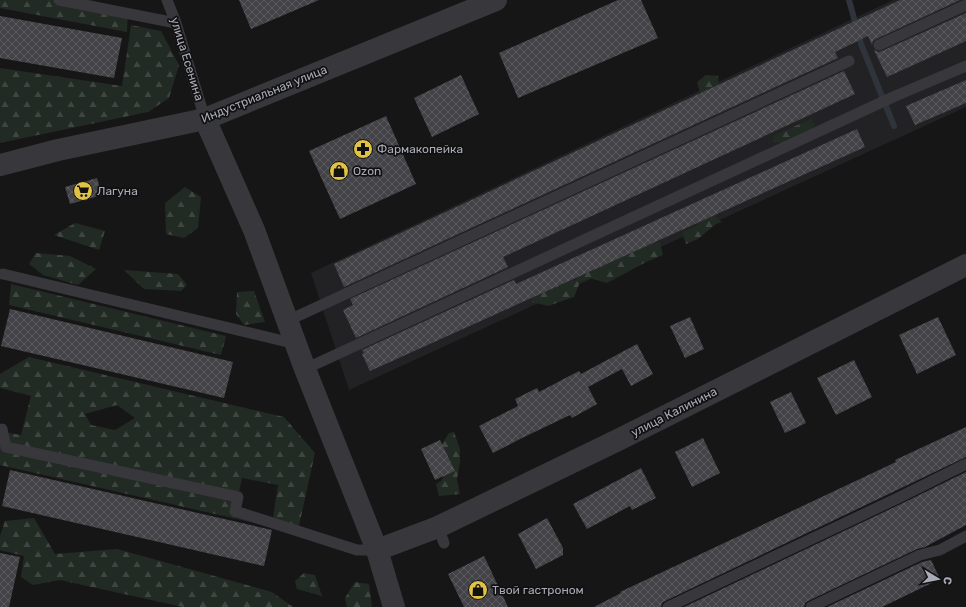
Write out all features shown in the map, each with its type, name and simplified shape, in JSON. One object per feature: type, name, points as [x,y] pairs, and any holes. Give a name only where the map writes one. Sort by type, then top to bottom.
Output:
[{"type":"street","name":"Индустриальная улица","points":[[0,165],[35,163],[58,150],[205,119],[496,0]]},
{"type":"street","points":[[205,119],[254,230],[305,369],[377,550],[394,607]]},
{"type":"street","name":"улица Калинина","points":[[377,550],[441,535],[618,440],[966,265]]},
{"type":"lane","points":[[59,0],[176,23]]},
{"type":"lane","name":"улица Есенина","points":[[167,0],[176,23],[205,119]]},
{"type":"lane","points":[[879,45],[966,5]]},
{"type":"lane","points":[[287,321],[849,61]]},
{"type":"lane","points":[[305,369],[893,97],[966,66]]},
{"type":"lane","points":[[3,274],[296,344]]},
{"type":"lane","points":[[2,429],[6,448],[238,497],[234,511],[357,550],[377,550]]},
{"type":"lane","points":[[668,607],[966,464]]},
{"type":"lane","points":[[811,607],[920,555],[940,550],[966,536]]},
{"type":"shaded area","points":[[893,0],[966,0],[966,107],[349,390],[311,273]]},
{"type":"green space","points":[[0,0],[89,0],[128,9],[127,32],[0,8]]},
{"type":"green space","points":[[131,25],[161,31],[179,65],[169,98],[148,112],[0,143],[0,68],[122,86]]},
{"type":"green space","points":[[706,75],[718,76],[720,90],[702,100],[697,82]]},
{"type":"green space","points":[[811,119],[815,124],[811,129],[780,143],[772,141],[775,135]]},
{"type":"green space","points":[[185,187],[201,197],[198,228],[184,238],[166,234],[165,203]]},
{"type":"green space","points":[[712,210],[716,218],[722,222],[716,224],[698,239],[686,244],[682,233],[698,225],[698,215]]},
{"type":"green space","points":[[75,223],[105,231],[99,250],[54,235]]},
{"type":"green space","points":[[660,242],[663,255],[646,262],[607,283],[589,278],[580,282],[574,297],[548,306],[532,302],[532,293],[564,278],[575,281],[582,266],[632,249]]},
{"type":"green space","points":[[36,253],[70,256],[96,269],[78,285],[43,275],[29,264]]},
{"type":"green space","points":[[124,270],[178,274],[187,285],[181,291],[144,289]]},
{"type":"green space","points":[[11,284],[226,336],[221,355],[9,305]]},
{"type":"green space","points":[[254,291],[265,322],[244,325],[236,314],[237,292]]},
{"type":"green space","points":[[29,357],[284,417],[315,453],[297,535],[272,527],[0,465],[0,443],[9,433],[21,435],[31,396],[0,388],[0,374]],"holes":[[[117,405],[135,418],[115,430],[91,425],[85,414]],[[242,478],[278,485],[273,518],[235,511]]]},
{"type":"green space","points":[[454,432],[460,449],[460,462],[457,479],[460,494],[439,496],[436,484],[441,481],[447,468],[440,447],[449,433]]},
{"type":"green space","points":[[34,518],[55,554],[117,549],[272,592],[293,607],[183,607],[60,580],[33,585],[21,577],[24,556],[0,550],[0,536],[5,521]]},
{"type":"green space","points":[[304,573],[315,575],[322,596],[297,589],[295,581]]},
{"type":"green space","points":[[355,582],[369,584],[372,607],[347,607],[345,598]]},
{"type":"building","points":[[239,0],[319,0],[251,29]]},
{"type":"building","points":[[618,0],[641,0],[658,38],[518,98],[499,53]]},
{"type":"building","points":[[900,0],[960,0],[876,39],[873,41],[872,45],[868,36],[835,52],[838,58],[344,287],[334,264]]},
{"type":"building","points":[[966,13],[966,41],[887,77],[874,50],[878,52],[882,51]]},
{"type":"building","points":[[0,16],[122,38],[114,78],[0,58]]},
{"type":"building","points":[[844,71],[855,94],[503,257],[508,267],[356,338],[343,310],[353,305],[350,299]]},
{"type":"building","points":[[461,75],[479,114],[432,137],[414,98]]},
{"type":"building","points":[[966,80],[966,103],[915,125],[906,106]]},
{"type":"building","points":[[386,116],[416,184],[340,219],[309,151]]},
{"type":"building","points":[[857,129],[865,147],[370,371],[362,354],[364,353],[362,350],[514,280],[516,284]]},
{"type":"building","name":"Лагуна","points":[[97,178],[102,195],[70,204],[65,187]]},
{"type":"building","points":[[10,309],[233,362],[224,398],[1,346]]},
{"type":"building","points":[[690,317],[704,349],[685,358],[670,326]]},
{"type":"building","points":[[938,317],[956,355],[917,374],[899,335]]},
{"type":"building","points":[[637,344],[653,374],[631,386],[622,369],[588,387],[597,404],[572,418],[570,415],[493,453],[479,426],[518,406],[515,399],[537,388],[539,392],[579,371],[581,374]]},
{"type":"building","points":[[854,360],[872,397],[836,415],[817,378]]},
{"type":"building","points":[[791,392],[806,423],[785,433],[770,402]]},
{"type":"building","points":[[966,427],[966,457],[665,601],[662,603],[661,607],[594,607],[621,593],[620,592],[896,462],[895,460]]},
{"type":"building","points":[[703,438],[720,473],[692,487],[675,452]]},
{"type":"building","points":[[440,440],[455,471],[435,480],[421,449]]},
{"type":"building","points":[[641,468],[656,498],[632,510],[630,506],[587,529],[573,504]]},
{"type":"building","points":[[10,470],[272,530],[264,566],[2,506]]},
{"type":"building","points":[[966,472],[966,525],[925,547],[917,549],[808,601],[805,603],[804,607],[684,607],[903,503]]},
{"type":"building","points":[[547,518],[563,548],[563,555],[536,569],[518,534]]},
{"type":"building","points":[[0,553],[20,557],[9,607],[0,607]]},
{"type":"building","name":"Твой гастроном","points":[[484,556],[508,607],[464,607],[448,574]]},
{"type":"building","points":[[931,560],[940,579],[882,607],[827,607],[922,562]]},
{"type":"waterway","points":[[849,0],[861,44],[894,126]]},
{"type":"place","name":"Фармакопейка","points":[[363,149]]},
{"type":"place","name":"Ozon","points":[[339,171]]},
{"type":"place","name":"Лагуна","points":[[83,191]]},
{"type":"place","name":"Твой гастроном","points":[[478,590]]}]
